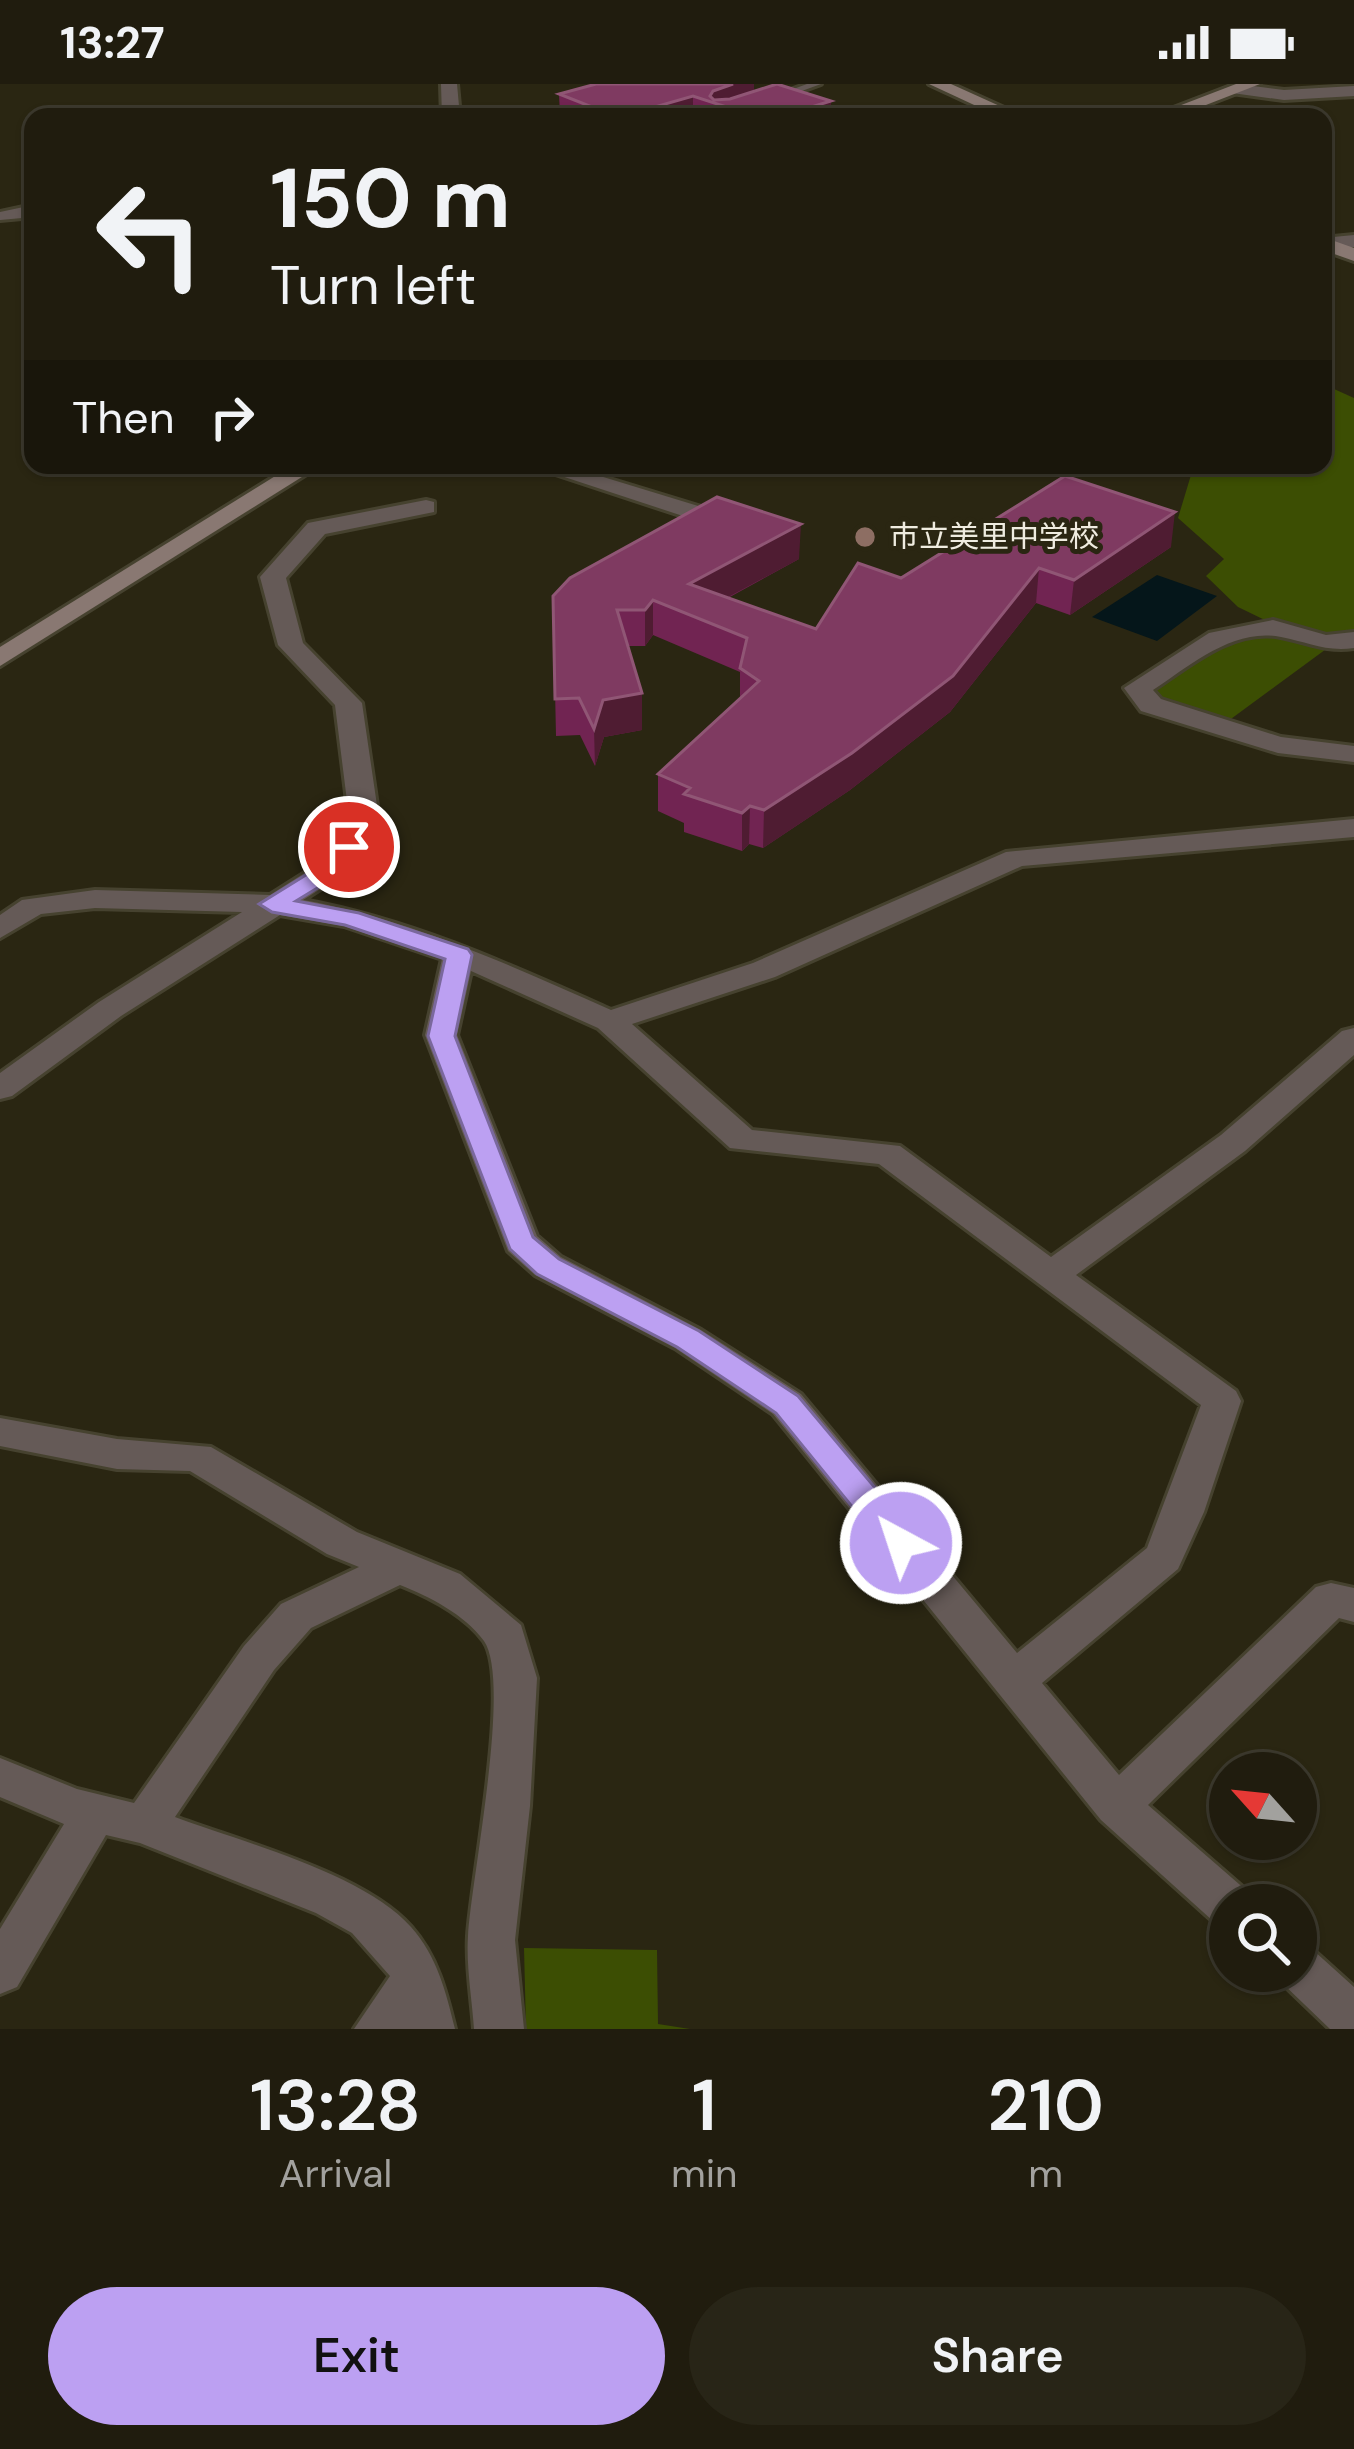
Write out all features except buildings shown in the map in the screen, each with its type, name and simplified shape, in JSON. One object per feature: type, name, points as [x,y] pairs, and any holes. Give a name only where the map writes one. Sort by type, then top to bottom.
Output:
[{"type":"main road","points":[[938,84],[994,108]]},
{"type":"main road","points":[[1185,108],[1245,87]]},
{"type":"main road","points":[[0,658],[294,474]]},
{"type":"street","points":[[1245,87],[1284,95],[1354,91]]},
{"type":"street","points":[[5,215],[24,212]]},
{"type":"street","points":[[569,474],[700,514]]},
{"type":"street","points":[[0,1089],[110,1009],[333,868],[365,826],[348,703],[291,645],[273,577],[316,528],[426,507]]},
{"type":"street","points":[[1354,640],[1323,646],[1278,628],[1230,630],[1137,688],[1150,705],[1258,739],[1354,754]]},
{"type":"street","points":[[609,1021],[764,970],[1016,858],[1354,828]]},
{"type":"street","points":[[0,929],[33,906],[95,899],[272,904],[350,918],[459,955],[609,1021],[742,1140],[888,1154],[1222,1401],[1163,1558],[1014,1681]]},
{"type":"street","points":[[459,955],[441,1036],[520,1242],[548,1266],[688,1339],[787,1404],[1117,1806],[1209,1887]]},
{"type":"street","points":[[1051,1275],[1233,1143],[1354,1038]]},
{"type":"street","points":[[0,1432],[117,1454],[197,1457],[342,1543],[445,1586],[506,1637],[515,1678],[507,1806],[491,1940],[499,2029]]},
{"type":"street","points":[[144,1825],[259,1658],[296,1616],[396,1568]]},
{"type":"street","points":[[1117,1806],[1331,1599],[1354,1605]]},
{"type":"street","points":[[0,1777],[95,1813],[144,1825],[333,1898],[370,1918],[396,1943],[418,1978],[430,2029]]},
{"type":"street","points":[[0,1972],[95,1813]]},
{"type":"street","points":[[380,2029],[418,1978]]},
{"type":"street","points":[[1317,1985],[1354,2019]]},
{"type":"lane","points":[[758,104],[816,84]]},
{"type":"green space","points":[[1332,388],[1354,398],[1354,640],[1333,644],[1220,727],[1137,688],[1230,630],[1277,626],[1238,607],[1206,576],[1224,559],[1178,518],[1191,474],[1332,474]]},
{"type":"green space","points":[[524,1948],[657,1950],[658,2024],[690,2029],[526,2029]]},
{"type":"shaded area","points":[[1157,575],[1217,596],[1157,641],[1092,617]]},
{"type":"place","name":"市立美里中学校","points":[[865,537]]},
{"type":"route","points":[[349,847],[333,868],[272,904],[350,918],[459,955],[441,1036],[520,1242],[548,1266],[688,1339],[787,1404],[901,1543]]}]
